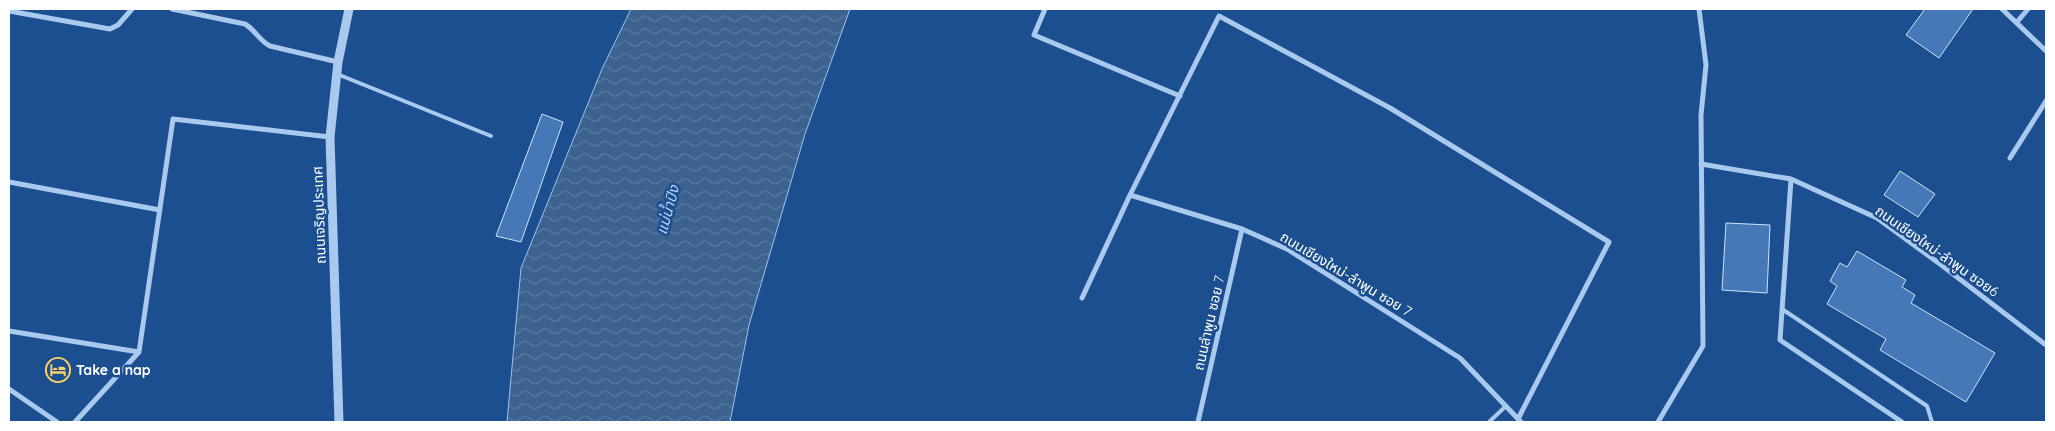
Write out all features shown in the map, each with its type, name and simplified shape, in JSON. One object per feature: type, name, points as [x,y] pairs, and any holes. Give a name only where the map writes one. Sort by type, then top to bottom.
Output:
[{"type":"street","points":[[9,11],[110,29],[118,26],[132,9]]},
{"type":"street","points":[[172,9],[245,24],[251,27],[265,44],[338,62]]},
{"type":"street","name":"ถนนเจริญประเทศ","points":[[339,422],[330,137],[336,74],[349,9]]},
{"type":"street","points":[[1045,9],[1034,35],[1180,96]]},
{"type":"street","points":[[1658,422],[1703,346],[1701,116],[1706,65],[1699,9]]},
{"type":"street","points":[[2002,9],[2046,51]]},
{"type":"street","points":[[2017,22],[2028,9]]},
{"type":"street","points":[[1082,298],[1130,194],[1220,16],[1390,108],[1610,242],[1520,421]]},
{"type":"street","points":[[2010,158],[2046,100]]},
{"type":"street","points":[[76,422],[140,352],[173,118],[330,137]]},
{"type":"street","name":"ถนนเชียงใหม่-ลำพูน ซอย6","points":[[1701,164],[1791,179],[1877,218],[2046,345]]},
{"type":"street","points":[[1791,179],[1780,340],[1902,422]]},
{"type":"street","points":[[9,182],[160,210]]},
{"type":"street","name":"ถนนเชียงใหม่-ลำพูน ซอย 7","points":[[1130,194],[1242,229],[1287,249],[1460,358],[1520,421]]},
{"type":"street","name":"ถนนลำพูน ซอย 7","points":[[1198,422],[1242,229]]},
{"type":"street","points":[[9,331],[140,352]]},
{"type":"street","points":[[9,389],[57,422]]},
{"type":"lane","points":[[336,74],[491,136]]},
{"type":"lane","points":[[1782,309],[1927,406],[1932,422]]},
{"type":"lane","points":[[1489,422],[1506,406]]},
{"type":"water","name":"แม่น้ำปิง","points":[[631,9],[850,9],[805,134],[749,325],[730,422],[507,422],[521,268],[602,69]]},
{"type":"building","points":[[1925,9],[1973,9],[1939,58],[1906,35]]},
{"type":"building","points":[[542,114],[563,122],[521,242],[496,236]]},
{"type":"building","points":[[1900,171],[1935,194],[1918,217],[1884,195]]},
{"type":"building","points":[[1726,223],[1770,225],[1767,293],[1722,290]]},
{"type":"building","points":[[1857,251],[1906,280],[1902,287],[1915,295],[1911,303],[1995,353],[1966,402],[1880,350],[1886,339],[1827,304],[1837,286],[1830,281],[1840,263],[1847,267]]},
{"type":"place","name":"Take a nap","points":[[58,370]]}]
